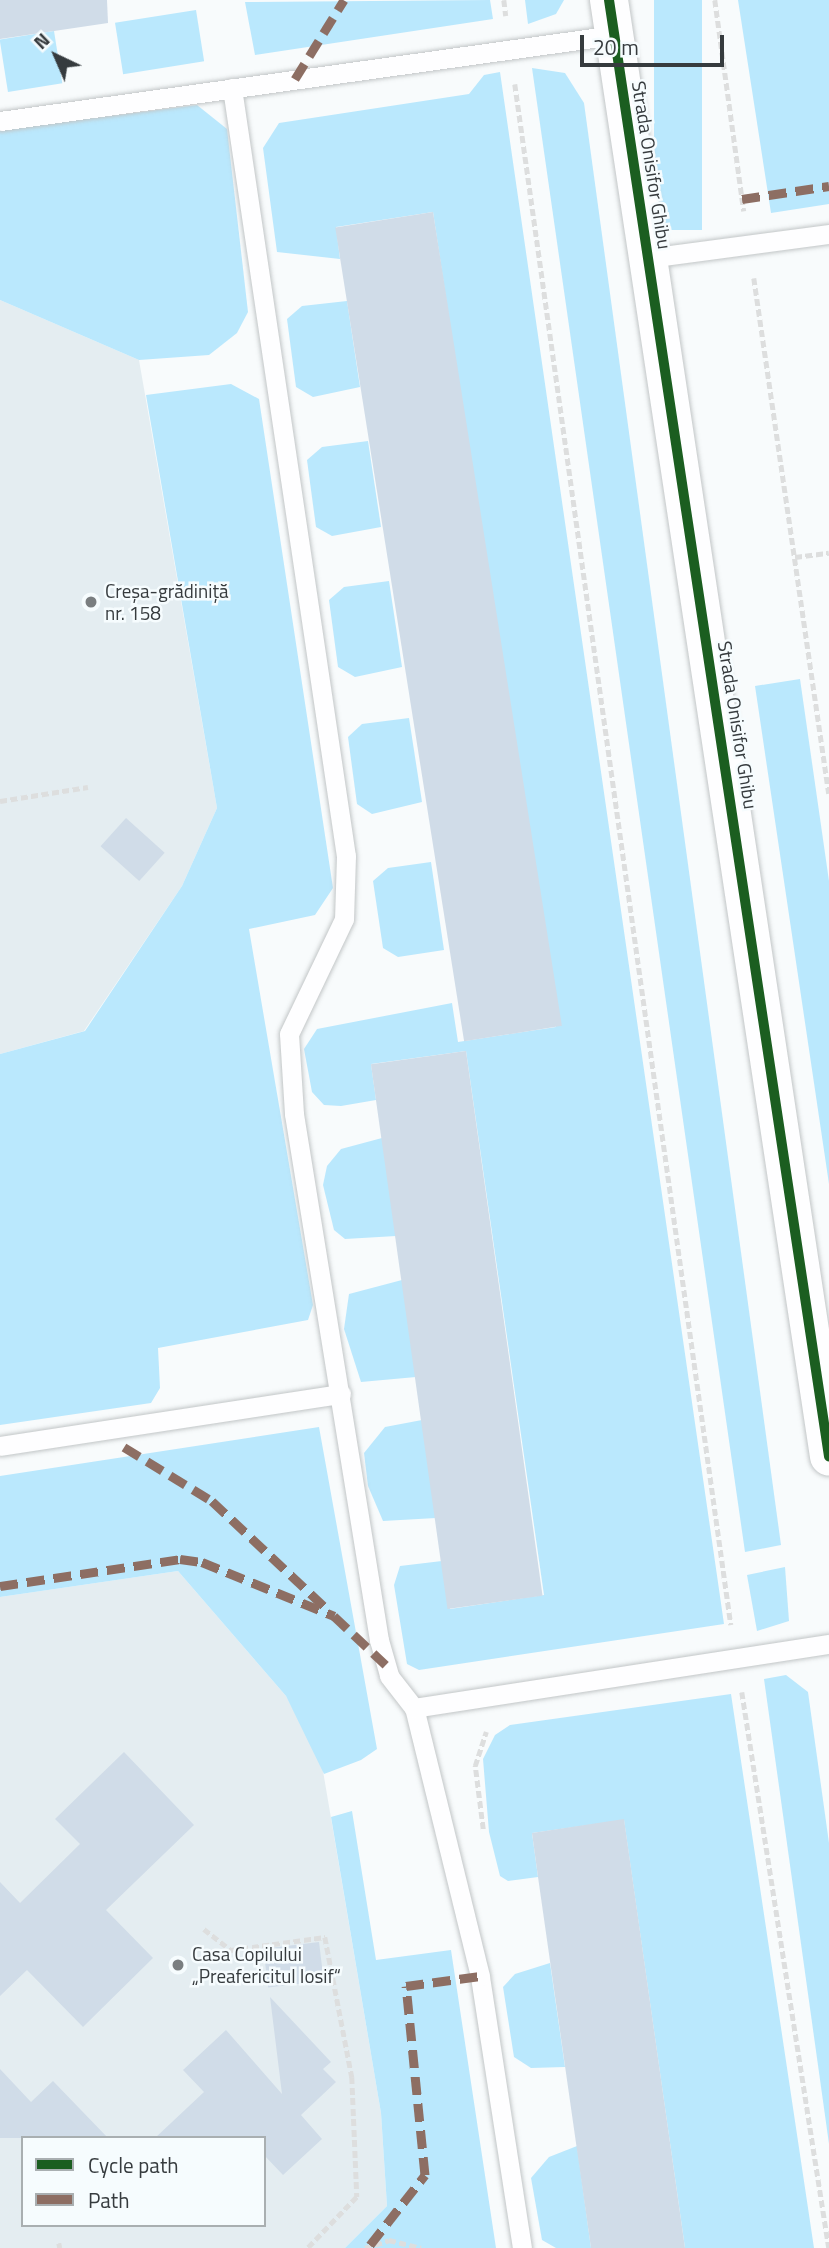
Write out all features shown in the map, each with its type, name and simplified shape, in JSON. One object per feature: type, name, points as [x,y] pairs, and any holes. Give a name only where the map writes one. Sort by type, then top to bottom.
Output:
[{"type":"street","name":"Strada Onisifor Ghibu","points":[[612,18],[829,1456]]},
{"type":"lane","points":[[0,121],[511,49],[612,18]]},
{"type":"lane","points":[[232,88],[346,856],[344,919],[289,1034],[295,1114],[379,1640],[394,1685],[414,1708],[480,1976],[522,2248]]},
{"type":"lane","points":[[648,258],[829,234]]},
{"type":"lane","points":[[0,1446],[341,1394]]},
{"type":"lane","points":[[414,1708],[736,1656],[829,1644]]},
{"type":"path","points":[[504,0],[736,1656]]},
{"type":"path","points":[[715,0],[742,198]]},
{"type":"path","points":[[749,245],[829,794]]},
{"type":"path","points":[[795,558],[829,553]]},
{"type":"path","points":[[0,801],[88,787]]},
{"type":"path","points":[[728,1687],[741,1685],[829,2248]]},
{"type":"path","points":[[485,1838],[475,1766],[488,1728]]},
{"type":"path","points":[[204,1929],[230,1950],[325,1937],[352,2077],[357,2197],[308,2248]]},
{"type":"path","points":[[365,2248],[389,2240],[421,2248]]},
{"type":"shaded area","points":[[490,0],[493,19],[255,55],[245,2]]},
{"type":"shaded area","points":[[525,0],[564,0],[556,14],[528,24]]},
{"type":"shaded area","points":[[654,0],[702,0],[702,230],[654,230]]},
{"type":"shaded area","points":[[738,0],[829,0],[829,204],[771,213]]},
{"type":"shaded area","points":[[196,10],[204,61],[123,74],[115,23]]},
{"type":"shaded area","points":[[54,31],[62,83],[8,92],[0,40]]},
{"type":"shaded area","points":[[532,68],[565,73],[584,103],[781,1545],[745,1552]]},
{"type":"shaded area","points":[[500,72],[724,1624],[419,1670],[407,1664],[394,1585],[400,1566],[442,1561],[450,1609],[544,1595],[466,1051],[371,1064],[376,1100],[341,1106],[324,1105],[312,1092],[304,1049],[317,1029],[452,1003],[458,1042],[556,1027],[433,212],[336,227],[340,259],[277,252],[263,148],[279,123],[469,94],[484,75]]},
{"type":"shaded area","points":[[197,105],[227,129],[248,312],[237,333],[209,355],[139,360],[0,300],[0,130]]},
{"type":"shaded area","name":"Creșa-grădiniță nr. 158","points":[[0,300],[139,360],[217,808],[182,886],[84,1031],[0,1054]]},
{"type":"shaded area","points":[[347,301],[360,387],[313,397],[296,387],[287,319],[302,306]]},
{"type":"shaded area","points":[[231,384],[259,399],[333,888],[315,915],[249,929],[313,1305],[308,1320],[158,1348],[160,1388],[151,1403],[0,1425],[0,1054],[85,1031],[182,886],[217,808],[146,395]]},
{"type":"shaded area","points":[[368,441],[381,527],[332,536],[316,527],[307,460],[322,447]]},
{"type":"shaded area","points":[[389,581],[402,667],[355,677],[338,667],[329,600],[344,587]]},
{"type":"shaded area","points":[[800,679],[829,881],[829,1184],[755,686]]},
{"type":"shaded area","points":[[409,718],[422,802],[372,814],[357,804],[348,737],[362,724]]},
{"type":"shaded area","points":[[431,862],[444,950],[398,957],[383,948],[373,881],[388,868]]},
{"type":"shaded area","points":[[382,1138],[396,1236],[345,1239],[334,1230],[323,1185],[327,1166],[341,1149]]},
{"type":"shaded area","points":[[402,1280],[416,1377],[361,1382],[344,1329],[349,1294]]},
{"type":"shaded area","points":[[422,1420],[436,1518],[383,1521],[368,1486],[364,1453],[385,1427]]},
{"type":"shaded area","points":[[319,1427],[377,1749],[361,1760],[324,1774],[286,1696],[178,1571],[0,1597],[0,1476]]},
{"type":"shaded area","points":[[785,1567],[789,1621],[757,1631],[747,1575]]},
{"type":"shaded area","name":"Casa Copilului „Preafericitul Iosif“","points":[[178,1571],[286,1696],[322,1765],[381,2113],[387,2206],[345,2248],[0,2248],[0,1597]]},
{"type":"shaded area","points":[[786,1675],[808,1692],[829,1843],[829,2144],[764,1679]]},
{"type":"shaded area","points":[[731,1694],[814,2248],[685,2248],[624,1820],[532,1833],[538,1877],[508,1881],[500,1876],[489,1832],[483,1759],[495,1735],[510,1725]]},
{"type":"shaded area","points":[[352,1811],[376,1960],[451,1950],[496,2248],[345,2248],[387,2206],[381,2113],[331,1817]]},
{"type":"shaded area","points":[[550,1963],[565,2067],[531,2068],[514,2057],[503,1987],[515,1974]]},
{"type":"shaded area","points":[[577,2146],[591,2248],[556,2248],[542,2240],[531,2178],[549,2157]]},
{"type":"building","points":[[0,0],[107,0],[108,23],[0,39]]},
{"type":"building","points":[[433,212],[562,1026],[464,1041],[335,227]]},
{"type":"building","points":[[126,818],[165,853],[139,881],[101,846]]},
{"type":"building","points":[[466,1051],[543,1596],[447,1609],[371,1064]]},
{"type":"building","points":[[124,1752],[194,1825],[106,1910],[153,1958],[83,2027],[27,1970],[0,1996],[0,1882],[20,1903],[80,1844],[55,1819]]},
{"type":"building","points":[[624,1819],[685,2248],[591,2248],[538,1877],[532,1833]]},
{"type":"building","points":[[319,1942],[324,1981],[268,1988],[263,1949]]},
{"type":"building","points":[[270,1997],[331,2062],[323,2069],[336,2082],[301,2115],[322,2139],[283,2175],[266,2157],[266,2136],[157,2136],[204,2092],[183,2070],[226,2030],[282,2094]]},
{"type":"building","points":[[0,2069],[31,2102],[53,2081],[106,2136],[21,2136],[0,2138]]},
{"type":"marked path","points":[[295,79],[344,0]]},
{"type":"marked path","points":[[742,199],[829,186]]},
{"type":"marked path","points":[[124,1447],[212,1501],[329,1611]]},
{"type":"marked path","points":[[0,1586],[180,1559],[202,1562],[334,1616],[386,1665]]},
{"type":"marked path","points":[[370,2245],[425,2175],[406,1986],[480,1976]]},
{"type":"cycle path","points":[[609,0],[829,1456]]},
{"type":"place","name":"Creșa-grădiniță nr. 158","points":[[91,602]]},
{"type":"place","name":"Casa Copilului „Preafericitul Iosif“","points":[[178,1965]]}]
